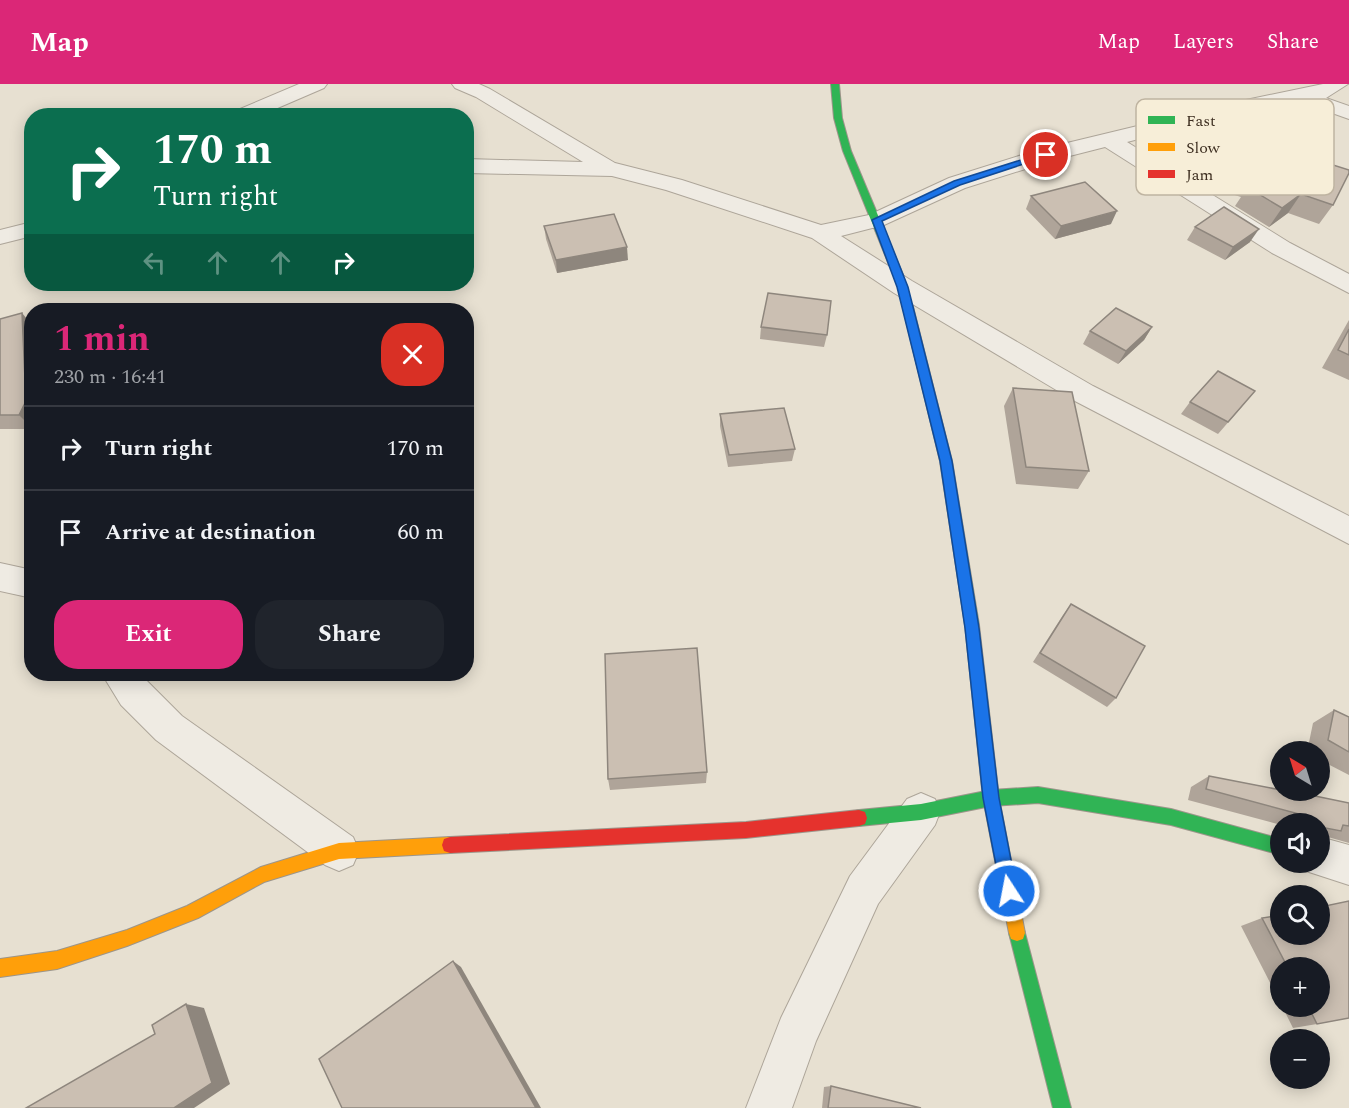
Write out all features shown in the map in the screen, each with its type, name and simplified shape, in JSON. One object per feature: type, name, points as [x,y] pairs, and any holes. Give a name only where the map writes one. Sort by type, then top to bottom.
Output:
[{"type":"street","points":[[249,108],[267,93],[317,84]]},
{"type":"street","points":[[462,84],[483,93],[613,170]]},
{"type":"street","points":[[835,84],[837,118],[847,151],[903,287],[946,461],[972,628],[991,798],[1018,938],[1062,1108]]},
{"type":"street","points":[[1286,99],[1324,92],[1338,84]]},
{"type":"street","points":[[1303,96],[1311,99]]},
{"type":"street","points":[[1334,107],[1349,113]]},
{"type":"street","points":[[820,233],[876,220],[957,183],[1046,155],[1136,133]]},
{"type":"street","points":[[1109,140],[1136,157]]},
{"type":"street","points":[[474,166],[613,170],[674,185],[820,233],[903,287],[1083,393],[1349,531]]},
{"type":"street","points":[[1197,195],[1281,248],[1349,285]]},
{"type":"street","points":[[0,237],[24,231]]},
{"type":"street","points":[[0,577],[24,582]]},
{"type":"street","points":[[124,681],[134,694],[169,728],[339,851]]},
{"type":"street","points":[[0,969],[57,960],[128,938],[192,912],[261,875],[339,851],[746,830],[921,812],[991,798],[1038,795],[1171,817],[1270,844]]},
{"type":"street","points":[[769,1108],[797,1034],[864,890],[921,812]]},
{"type":"street","points":[[1330,860],[1349,865]]},
{"type":"building","points":[[1334,165],[1349,170],[1349,173],[1333,205],[1304,195],[1334,195]]},
{"type":"building","points":[[1085,182],[1117,211],[1061,226],[1031,196]]},
{"type":"building","points":[[1260,195],[1300,195],[1282,208]]},
{"type":"building","points":[[1224,207],[1259,229],[1233,247],[1195,227]]},
{"type":"building","points":[[614,214],[627,247],[556,260],[544,226]]},
{"type":"building","points":[[768,293],[831,301],[827,335],[761,327]]},
{"type":"building","points":[[1116,308],[1152,327],[1126,351],[1090,331]]},
{"type":"building","points":[[22,313],[24,405],[19,415],[0,415],[0,319]]},
{"type":"building","points":[[1349,329],[1349,355],[1338,350]]},
{"type":"building","points":[[1218,371],[1255,391],[1228,422],[1190,402]]},
{"type":"building","points":[[1013,388],[1072,392],[1089,471],[1026,467]]},
{"type":"building","points":[[784,408],[795,449],[729,455],[720,414]]},
{"type":"building","points":[[1071,604],[1145,646],[1116,698],[1040,653]]},
{"type":"building","points":[[697,648],[707,772],[608,779],[605,654]]},
{"type":"building","points":[[1334,710],[1349,717],[1349,752],[1328,740]]},
{"type":"building","points":[[1209,776],[1270,788],[1270,801],[1330,801],[1330,799],[1349,803],[1349,826],[1343,825],[1341,831],[1330,829],[1330,813],[1296,813],[1206,789]]},
{"type":"building","points":[[1349,901],[1349,1018],[1317,1024],[1314,1017],[1330,1017],[1330,957],[1282,957],[1276,945],[1330,945],[1330,905]]},
{"type":"building","points":[[1270,917],[1270,933],[1262,918]]},
{"type":"building","points":[[453,961],[536,1108],[342,1108],[319,1059]]},
{"type":"building","points":[[186,1004],[212,1083],[174,1108],[26,1108],[155,1034],[152,1025]]},
{"type":"building","points":[[831,1086],[921,1108],[828,1108]]},
{"type":"traffic: fast","points":[[835,84],[838,118],[847,151],[903,287],[946,461],[972,625]]},
{"type":"traffic: fast","points":[[859,818],[921,812],[991,798],[1038,795],[1171,817],[1270,844]]},
{"type":"traffic: fast","points":[[1017,933],[1062,1108]]},
{"type":"traffic: slow","points":[[972,625],[991,798],[1017,933]]},
{"type":"traffic: slow","points":[[0,968],[57,960],[127,938],[192,912],[261,875],[339,851],[450,845]]},
{"type":"traffic: jam","points":[[450,845],[746,830],[859,818]]},
{"type":"route","points":[[1009,891],[991,798],[972,628],[946,461],[903,287],[876,220],[914,200],[957,183],[1046,155]]}]
